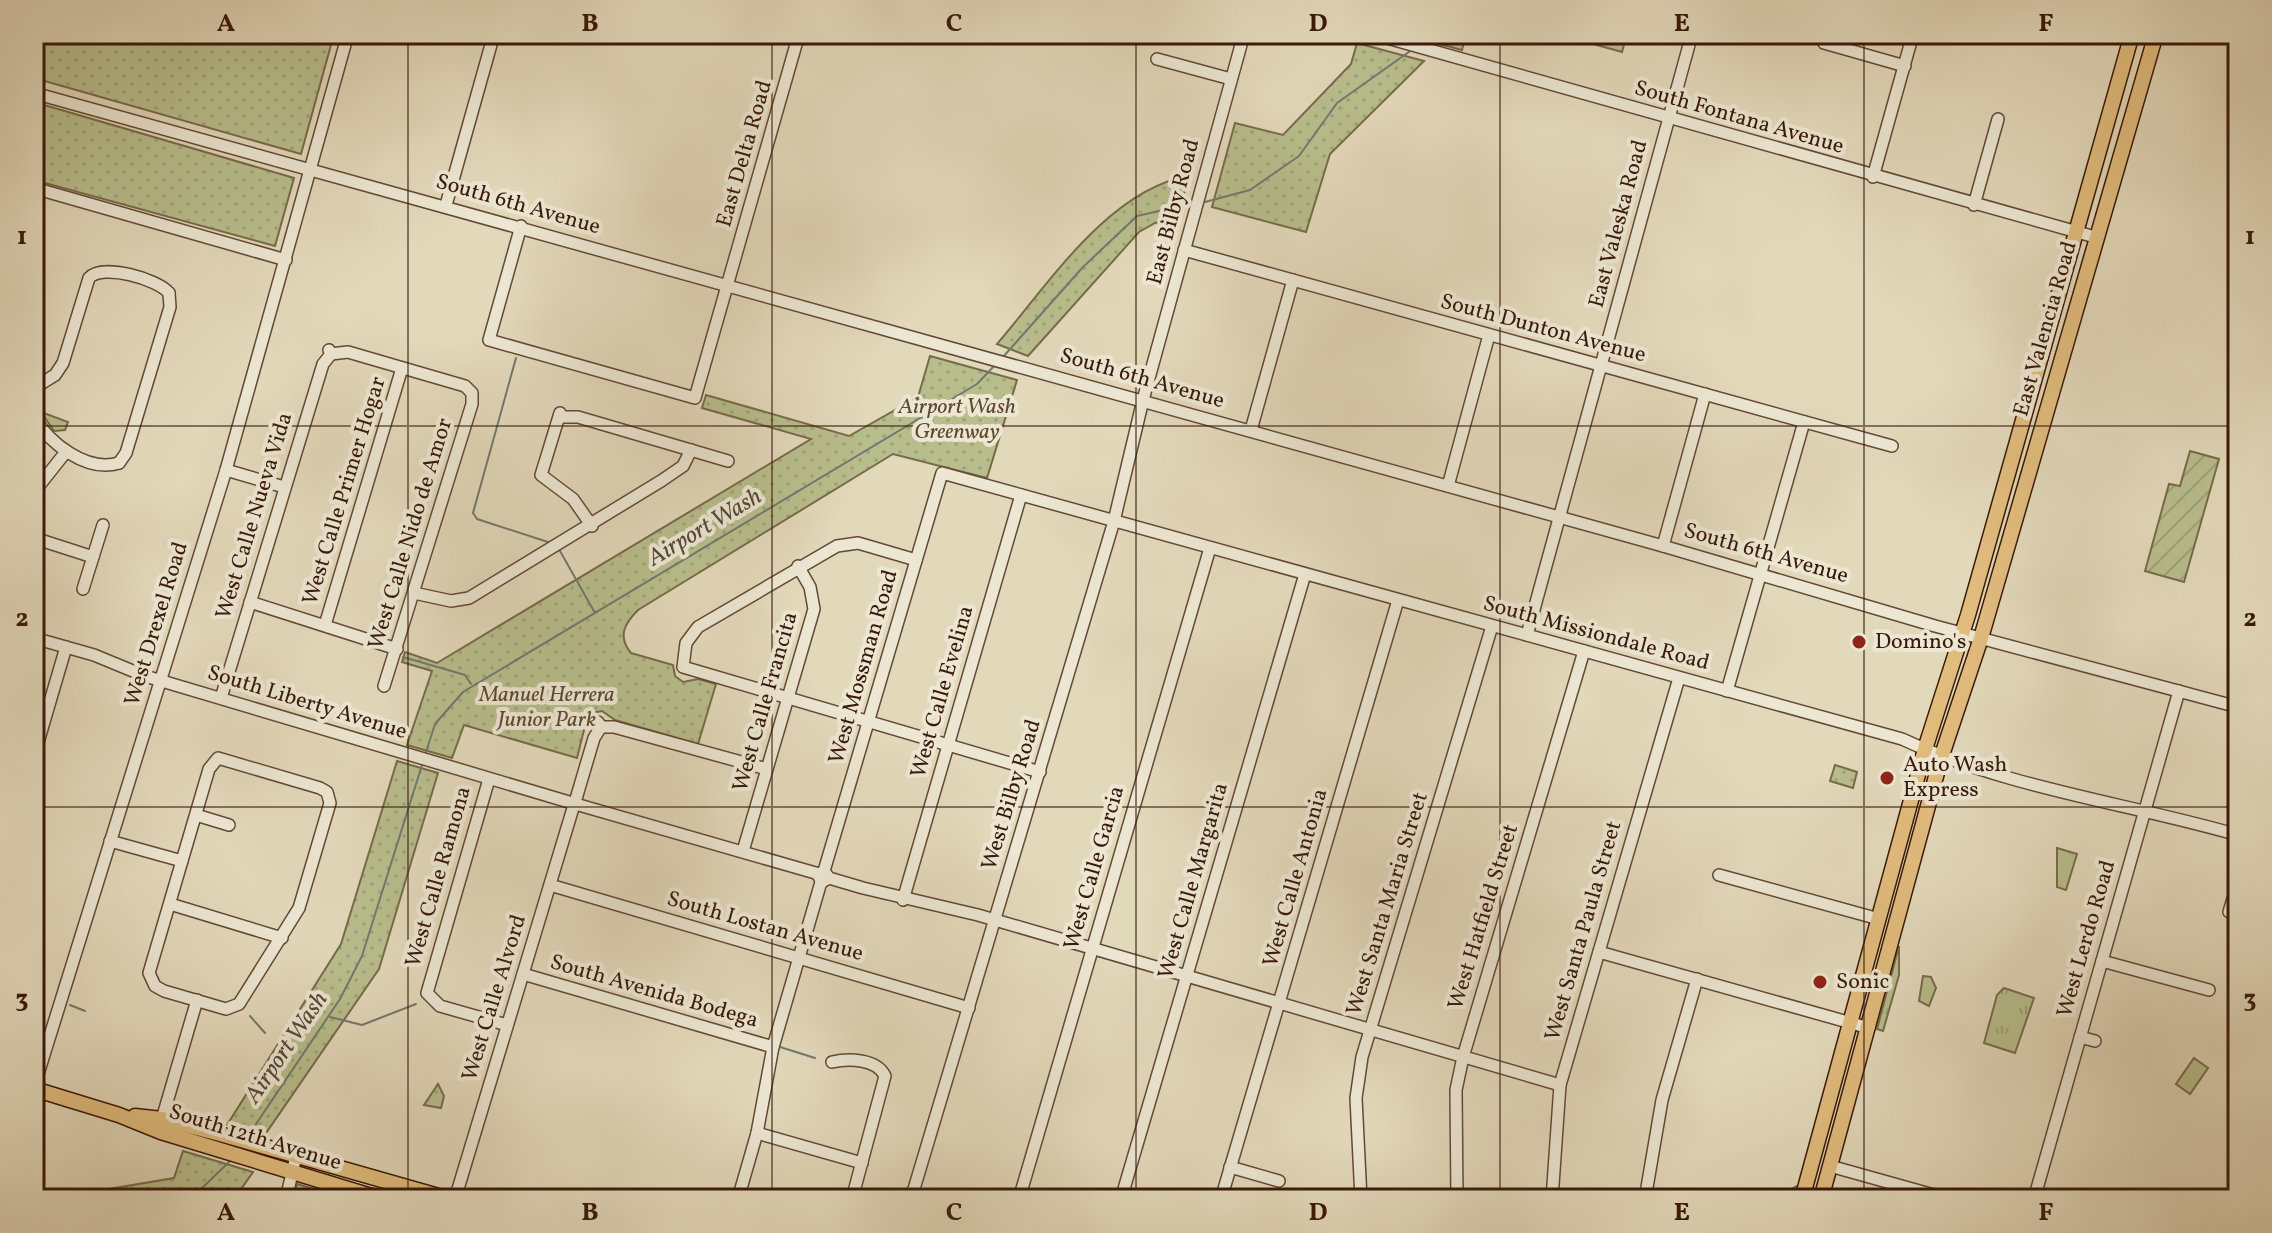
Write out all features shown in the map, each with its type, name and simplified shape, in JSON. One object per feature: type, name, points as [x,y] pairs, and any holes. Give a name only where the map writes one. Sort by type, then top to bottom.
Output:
[{"type":"main road","name":"East Valencia Road","points":[[1802,1199],[1925,749],[1963,633],[2132,34]]},
{"type":"main road","name":"East Valencia Road","points":[[1821,1199],[1941,758],[1981,638],[2156,34]]},
{"type":"main road","points":[[2028,406],[2046,411]]},
{"type":"main road","name":"South 12th Avenue","points":[[34,1088],[161,1132],[381,1199]]},
{"type":"main road","name":"South 12th Avenue","points":[[119,1115],[162,1119],[449,1199]]},
{"type":"main road","points":[[1812,1161],[1830,1166]]},
{"type":"street","name":"West Drexel Road","points":[[34,1088],[226,470],[348,34]]},
{"type":"street","points":[[446,205],[494,34]]},
{"type":"street","name":"East Delta Road","points":[[521,226],[489,340],[695,398],[799,34]]},
{"type":"street","name":"East Bilby Road","points":[[1143,400],[1244,34]]},
{"type":"street","name":"South Fontana Avenue","points":[[1373,34],[2095,237]]},
{"type":"street","name":"East Valeska Road","points":[[1527,635],[1692,34]]},
{"type":"street","points":[[1873,177],[1913,34]]},
{"type":"street","points":[[1824,43],[1905,66]]},
{"type":"street","points":[[1157,59],[1231,79]]},
{"type":"street","name":"South 6th Avenue","points":[[34,93],[446,205],[1963,633],[2238,707]]},
{"type":"street","points":[[1974,205],[1998,119]]},
{"type":"street","points":[[34,188],[286,260]]},
{"type":"street","name":"South Dunton Avenue","points":[[1184,250],[1892,446]]},
{"type":"street","points":[[34,388],[55,375],[63,363],[94,268],[172,291],[170,307],[120,466],[104,465],[65,453],[34,417]]},
{"type":"street","points":[[1251,430],[1293,280]]},
{"type":"street","points":[[1448,486],[1489,335]]},
{"type":"street","name":"West Calle Nueva Vida","points":[[221,698],[324,361],[330,352],[348,352],[402,368]]},
{"type":"street","name":"West Calle Nido de Amor","points":[[384,686],[472,404],[472,393],[465,386],[402,368]]},
{"type":"street","name":"West Calle Primer Hogar","points":[[325,625],[402,368]]},
{"type":"street","points":[[1663,546],[1705,394]]},
{"type":"street","name":"West Bilby Road","points":[[911,1199],[1114,521],[1143,400]]},
{"type":"street","points":[[592,526],[573,499],[540,476],[555,422],[560,415],[578,417],[728,461]]},
{"type":"street","points":[[1727,691],[1804,422]]},
{"type":"street","points":[[414,593],[451,601],[469,598],[592,526],[683,466],[691,450]]},
{"type":"street","points":[[34,492],[65,453]]},
{"type":"street","points":[[226,470],[284,487]]},
{"type":"street","name":"South Missiondale Road","points":[[942,473],[1902,739],[1941,758],[2054,790],[2145,809],[2238,835]]},
{"type":"street","name":"West Mossman Road","points":[[738,1199],[757,1133],[773,1047],[942,473]]},
{"type":"street","name":"West Calle Evelina","points":[[903,900],[1021,495]]},
{"type":"street","points":[[83,589],[103,525]]},
{"type":"street","points":[[34,538],[93,557]]},
{"type":"street","points":[[916,560],[847,543],[798,566],[698,627],[686,643],[683,670],[1040,772]]},
{"type":"street","name":"West Calle Garcia","points":[[1019,1199],[1210,548]]},
{"type":"street","name":"West Calle Francita","points":[[743,851],[814,609],[810,587],[798,566]]},
{"type":"street","name":"West Calle Margarita","points":[[1121,1199],[1305,574]]},
{"type":"street","name":"West Calle Antonia","points":[[1221,1199],[1398,600]]},
{"type":"street","points":[[250,602],[397,649]]},
{"type":"street","name":"West Santa Maria Street","points":[[1361,1199],[1356,1098],[1370,1031],[1492,626]]},
{"type":"street","name":"South Liberty Avenue","points":[[34,638],[413,757],[903,900],[995,920],[1560,1085]]},
{"type":"street","points":[[34,756],[66,647]]},
{"type":"street","name":"West Hatfield Street","points":[[1457,1199],[1456,1090],[1463,1057],[1584,651]]},
{"type":"street","name":"West Santa Paula Street","points":[[1552,1199],[1560,1085],[1679,678]]},
{"type":"street","name":"West Lerdo Road","points":[[2034,1199],[2179,691]]},
{"type":"street","name":"West Calle Alvord","points":[[455,1199],[600,724],[767,769]]},
{"type":"street","points":[[214,759],[320,788],[330,795],[329,812],[299,908],[282,938],[239,1004],[226,1009],[164,991],[149,981],[150,969],[214,759]]},
{"type":"street","name":"West Calle Ramona","points":[[489,779],[426,999],[507,1025]]},
{"type":"street","points":[[196,815],[229,825]]},
{"type":"street","points":[[110,841],[182,861]]},
{"type":"street","points":[[1719,875],[1879,919]]},
{"type":"street","points":[[2229,912],[2238,882]]},
{"type":"street","name":"South Lostan Avenue","points":[[550,885],[969,1008]]},
{"type":"street","points":[[170,904],[282,938]]},
{"type":"street","points":[[1599,952],[1869,1028]]},
{"type":"street","points":[[2102,961],[2209,990]]},
{"type":"street","name":"South Avenida Bodega","points":[[523,974],[773,1047]]},
{"type":"street","points":[[1645,1199],[1662,1100],[1697,979]]},
{"type":"street","points":[[162,1119],[197,1000]]},
{"type":"street","points":[[2080,1037],[2095,1041]]},
{"type":"street","points":[[832,1062],[847,1058],[887,1071],[852,1199]]},
{"type":"street","points":[[757,1133],[862,1163]]},
{"type":"street","points":[[286,1199],[296,1156]]},
{"type":"street","points":[[1830,1166],[1948,1199]]},
{"type":"street","points":[[1230,1167],[1279,1181]]},
{"type":"green space","points":[[34,34],[334,34],[301,154],[34,78]]},
{"type":"green space","points":[[1401,34],[1466,34],[1462,50]]},
{"type":"green space","points":[[1557,34],[1627,34],[1622,52]]},
{"type":"green space","points":[[1357,43],[1424,61],[1330,154],[1306,232],[1212,207],[1235,123],[1283,135],[1351,64]]},
{"type":"green space","points":[[34,102],[294,178],[275,246],[34,180]]},
{"type":"green space","name":"Airport Wash Greenway","points":[[1189,176],[1177,218],[1155,223],[1139,232],[1028,356],[997,344],[1059,269],[1106,220],[1132,200],[1160,185]]},
{"type":"green space","name":"Airport Wash Greenway","points":[[930,356],[1017,380],[987,478],[893,454],[638,610],[626,625],[624,641],[631,653],[673,665],[675,676],[683,682],[698,679],[716,684],[698,744],[615,720],[602,711],[592,713],[586,722],[577,758],[464,725],[452,758],[407,745],[432,671],[402,662],[405,652],[437,663],[811,439],[702,408],[706,395],[849,436],[918,397]]},
{"type":"green space","points":[[41,412],[68,422],[65,430],[54,431]]},
{"type":"green space","points":[[2190,451],[2219,459],[2184,582],[2145,571],[2169,484],[2180,486]]},
{"type":"green space","points":[[397,761],[438,773],[379,969],[264,1136],[227,1125],[341,944]]},
{"type":"green space","points":[[1835,765],[1857,772],[1853,788],[1830,781]]},
{"type":"green space","points":[[2057,848],[2077,854],[2066,890],[2057,887]]},
{"type":"green space","points":[[1899,946],[1899,975],[1883,1031],[1877,1029]]},
{"type":"green space","points":[[1923,976],[1931,977],[1936,988],[1929,1006],[1919,1001]]},
{"type":"green space","points":[[2004,988],[2034,998],[2015,1053],[1984,1043],[1997,995]]},
{"type":"green space","points":[[2194,1058],[2208,1068],[2190,1094],[2176,1084]]},
{"type":"green space","points":[[438,1084],[444,1096],[441,1108],[424,1105]]},
{"type":"green space","points":[[183,1151],[253,1172],[234,1199],[49,1199],[174,1178]]},
{"type":"green space","points":[[297,1184],[347,1199],[294,1199]]},
{"type":"waterway","name":"Airport Wash","points":[[1422,43],[1434,34]]},
{"type":"waterway","name":"Airport Wash","points":[[1205,202],[1250,190],[1299,156],[1337,103],[1413,49]]},
{"type":"waterway","name":"Airport Wash","points":[[1003,357],[1083,267],[1137,216],[1194,203]]},
{"type":"waterway","points":[[516,358],[473,513],[477,519],[551,543]]},
{"type":"waterway","name":"Airport Wash","points":[[425,755],[435,724],[463,692],[977,384],[996,364]]},
{"type":"waterway","points":[[560,551],[595,613]]},
{"type":"waterway","points":[[403,657],[465,675],[471,684]]},
{"type":"waterway","name":"Airport Wash","points":[[248,1136],[340,999],[362,956],[422,765]]},
{"type":"waterway","points":[[330,1017],[362,1025],[416,1004]]},
{"type":"waterway","points":[[70,1005],[85,1011]]},
{"type":"waterway","points":[[250,1016],[265,1033]]},
{"type":"waterway","points":[[780,1047],[815,1058]]},
{"type":"waterway","name":"Airport Wash","points":[[166,1199],[200,1190],[230,1161]]},
{"type":"waterway","points":[[1772,1199],[1797,1186]]},
{"type":"place","name":"Domino's","points":[[1859,642]]},
{"type":"place","name":"Auto Wash Express","points":[[1887,778]]},
{"type":"place","name":"Sonic","points":[[1820,982]]},
{"type":"park label","name":"Manuel Herrera Junior Park","points":[[547,708]]}]
